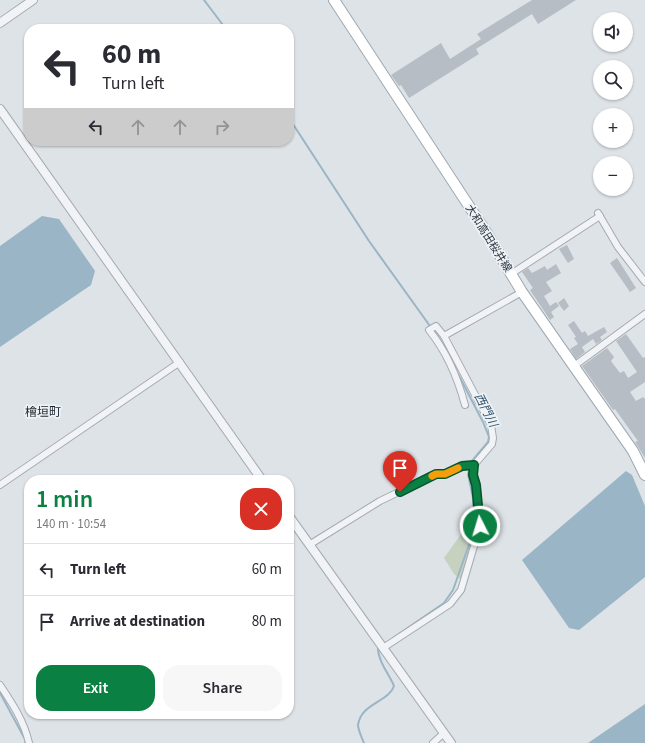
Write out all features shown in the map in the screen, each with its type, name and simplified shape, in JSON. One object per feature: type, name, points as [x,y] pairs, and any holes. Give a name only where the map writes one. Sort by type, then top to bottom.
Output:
[{"type":"main road","name":"大和高田桜井線","points":[[334,0],[486,232],[522,292],[633,451],[645,475]]},
{"type":"street","points":[[0,23],[33,0]]},
{"type":"street","points":[[0,109],[24,143]]},
{"type":"street","points":[[26,146],[258,475]]},
{"type":"street","points":[[511,274],[599,215],[618,247],[645,282]]},
{"type":"street","points":[[444,336],[522,292]]},
{"type":"street","points":[[574,366],[645,314]]},
{"type":"street","points":[[383,648],[450,604],[461,590],[480,526],[476,485],[473,475],[474,465],[492,444],[493,438],[491,425],[444,336],[436,326],[429,330],[435,337],[458,381],[464,405]]},
{"type":"street","points":[[0,485],[180,362]]},
{"type":"street","points":[[309,545],[380,501],[436,474],[445,474],[462,466],[474,465]]},
{"type":"street","points":[[294,523],[451,743]]},
{"type":"street","points":[[0,685],[16,710],[26,732],[29,743]]},
{"type":"street","points":[[433,743],[444,733]]},
{"type":"green space","points":[[469,523],[482,526],[465,583],[454,574],[444,558]]},
{"type":"water","points":[[42,216],[59,219],[95,271],[91,285],[0,347],[0,246]]},
{"type":"water","points":[[626,471],[632,475],[645,506],[645,577],[579,630],[569,628],[522,560]]},
{"type":"water","points":[[645,704],[645,743],[588,743]]},
{"type":"building","points":[[532,0],[576,0],[538,24],[532,14],[476,49],[479,54],[409,98],[401,85],[399,86],[391,75],[441,43],[450,59],[481,39],[477,34]]},
{"type":"building","points":[[567,245],[574,259],[568,263],[559,249]]},
{"type":"building","points":[[617,258],[636,288],[630,292],[610,263]]},
{"type":"building","points":[[556,264],[561,273],[546,282],[552,291],[544,296],[550,306],[556,302],[559,306],[551,312],[554,317],[550,320],[530,290],[533,288],[522,272],[528,268],[532,273],[545,266],[547,270]]},
{"type":"building","points":[[564,298],[569,306],[564,311],[558,303]]},
{"type":"building","points":[[574,321],[582,333],[585,331],[588,336],[604,327],[607,332],[600,337],[602,340],[596,344],[593,339],[582,347],[585,352],[576,359],[570,349],[578,344],[574,338],[576,337],[568,325]]},
{"type":"building","points":[[626,334],[643,358],[645,357],[645,382],[630,392],[636,401],[643,397],[645,399],[645,458],[635,442],[638,441],[615,409],[613,410],[582,366],[607,348],[614,357],[611,361],[620,373],[624,371],[628,378],[637,372],[616,341]]},
{"type":"waterway","name":"西門川","points":[[204,0],[222,24]]},
{"type":"waterway","name":"西門川","points":[[294,126],[369,241],[444,347]]},
{"type":"waterway","name":"西門川","points":[[393,638],[444,603],[453,590],[471,539],[474,522],[473,498],[468,474],[472,461],[488,442],[489,437],[483,422],[458,374]]},
{"type":"waterway","name":"西門川","points":[[364,743],[358,727],[360,718],[369,707],[387,696],[394,686],[378,653],[379,647]]},
{"type":"waterway","points":[[0,693],[26,741],[25,743]]},
{"type":"slow traffic","points":[[432,476],[436,474],[445,474],[458,468]]},
{"type":"district","name":"檜垣町","points":[[43,412]]},
{"type":"route","points":[[400,492],[436,474],[445,474],[462,466],[474,465],[473,475],[476,485],[480,526]]}]
